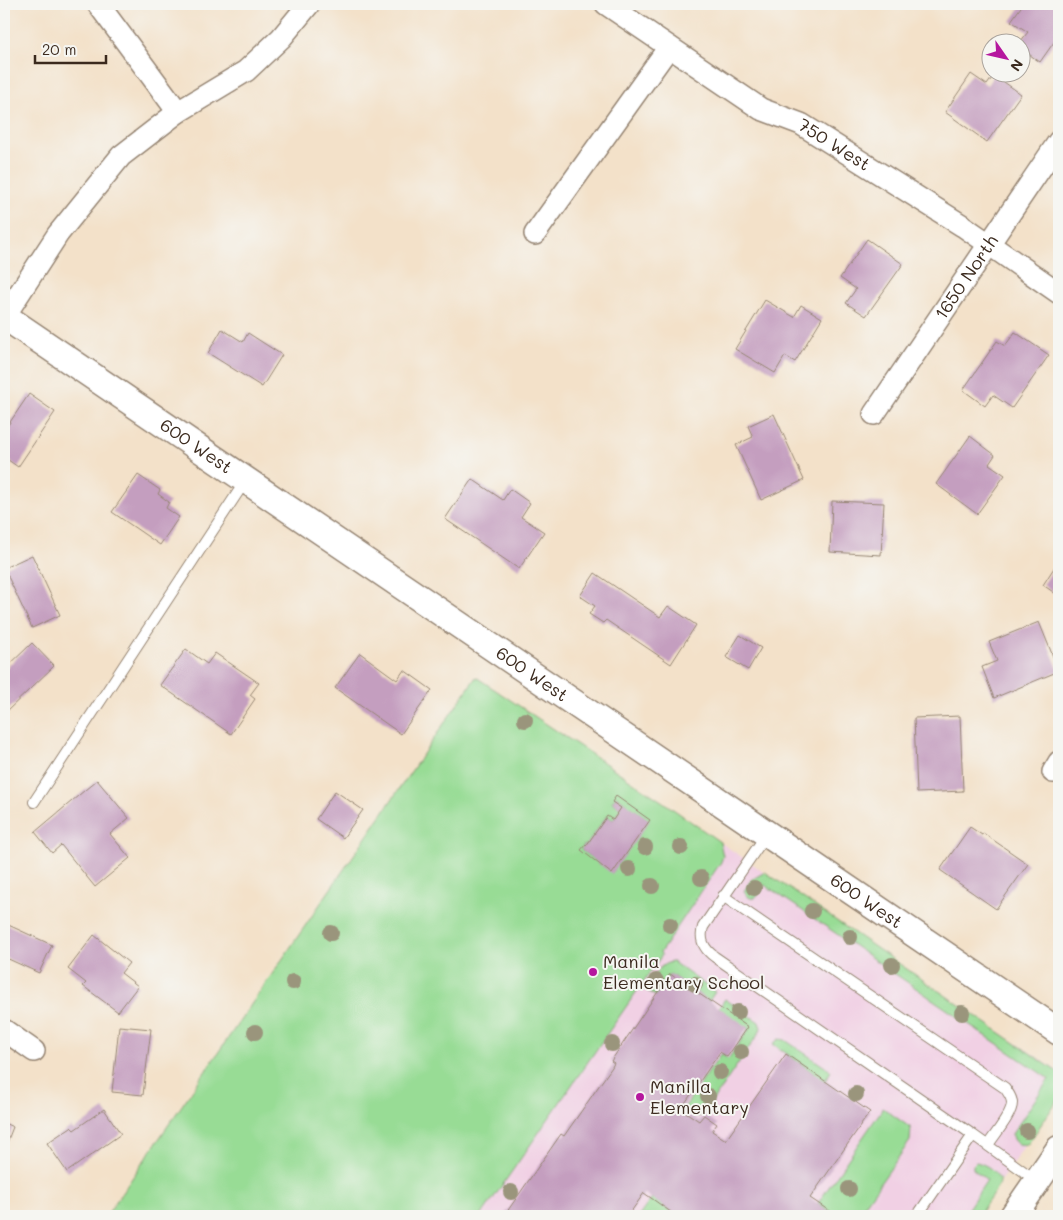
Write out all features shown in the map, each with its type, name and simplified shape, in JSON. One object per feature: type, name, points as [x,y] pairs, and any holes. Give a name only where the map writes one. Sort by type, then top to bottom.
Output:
[{"type":"street","points":[[98,4],[178,112]]},
{"type":"street","points":[[4,316],[58,234],[121,156],[178,112],[246,71],[281,38],[309,4]]},
{"type":"street","name":"750 West","points":[[606,4],[761,109],[801,124],[963,226],[1059,293]]},
{"type":"street","points":[[534,234],[669,47]]},
{"type":"street","name":"1650 North","points":[[874,414],[1059,140]]},
{"type":"street","name":"600 West","points":[[4,316],[247,479],[1059,1032]]},
{"type":"street","points":[[4,1030],[34,1051]]},
{"type":"street","points":[[1013,1216],[1059,1149]]},
{"type":"lane","points":[[34,802],[247,479]]},
{"type":"lane","points":[[766,834],[708,918],[701,933],[702,944],[709,953],[988,1145],[1037,1181]]},
{"type":"lane","points":[[723,896],[1005,1088],[1012,1103],[1010,1112],[988,1145]]},
{"type":"lane","points":[[918,1216],[973,1135]]},
{"type":"shaded area","name":"Manila Elementary School","points":[[476,677],[1059,1072],[1059,1096],[976,1216],[106,1216]]},
{"type":"green space","points":[[476,677],[720,842],[723,856],[721,862],[660,953],[662,955],[481,1216],[106,1216]],"holes":[[[616,796],[649,820],[612,873],[581,850],[584,845],[586,846],[607,816],[613,820],[621,808],[612,802]]]},
{"type":"green space","points":[[765,872],[1059,1073],[1059,1098],[1028,1144],[1022,1145],[1017,1143],[1013,1140],[1012,1134],[1049,1079],[765,885],[756,897],[750,898],[747,896],[744,891],[751,880]]},
{"type":"green space","points":[[673,962],[715,992],[709,1001],[670,974],[655,996],[646,990],[659,968]]},
{"type":"green space","points":[[725,999],[759,1022],[761,1028],[705,1112],[699,1117],[684,1108],[721,1054],[728,1059],[749,1029],[719,1008]]},
{"type":"green space","points":[[779,1039],[785,1040],[831,1071],[825,1081],[773,1044]]},
{"type":"green space","points":[[883,1108],[911,1128],[910,1141],[857,1216],[837,1216],[818,1203]]},
{"type":"green space","points":[[976,1162],[992,1170],[998,1176],[1000,1184],[978,1216],[963,1216],[987,1180],[973,1169],[973,1165]]},
{"type":"green space","points":[[652,1198],[671,1212],[668,1216],[639,1216]]},
{"type":"building","points":[[1023,4],[1059,4],[1059,35],[1040,62],[1030,55],[1030,32],[1011,21]]},
{"type":"building","points":[[971,74],[987,85],[989,82],[1004,82],[1021,94],[987,142],[945,112]]},
{"type":"building","points":[[867,239],[903,264],[866,316],[846,303],[856,289],[840,278]]},
{"type":"building","points":[[765,300],[794,317],[801,305],[822,318],[795,362],[785,356],[775,373],[735,349]]},
{"type":"building","points":[[222,329],[243,342],[248,333],[282,355],[262,387],[208,353]]},
{"type":"building","points":[[1015,332],[1049,355],[1012,408],[993,395],[985,406],[963,390],[997,341],[1005,346]]},
{"type":"building","points":[[29,394],[55,412],[18,467],[4,457],[4,431]]},
{"type":"building","points":[[774,414],[804,480],[761,500],[736,445],[753,437],[748,426]]},
{"type":"building","points":[[970,436],[995,455],[989,464],[1005,475],[977,514],[936,484]]},
{"type":"building","points":[[138,475],[160,490],[158,494],[169,502],[166,508],[179,517],[160,545],[112,512]]},
{"type":"building","points":[[472,479],[503,500],[510,489],[530,503],[521,517],[544,532],[519,569],[445,519]]},
{"type":"building","points":[[832,501],[884,503],[881,555],[830,552]]},
{"type":"building","points":[[32,555],[60,615],[32,628],[4,568]]},
{"type":"building","points":[[1059,560],[1059,596],[1043,585]]},
{"type":"building","points":[[595,573],[660,617],[668,606],[696,625],[671,664],[606,620],[603,623],[589,614],[595,606],[580,596]]},
{"type":"building","points":[[1039,622],[1059,671],[994,698],[982,667],[997,661],[989,642]]},
{"type":"building","points":[[740,635],[761,648],[748,670],[726,657]]},
{"type":"building","points":[[32,643],[54,666],[6,712],[4,709],[4,670]]},
{"type":"building","points":[[186,649],[207,664],[215,653],[259,683],[250,695],[255,699],[231,734],[160,685]]},
{"type":"building","points":[[360,653],[397,680],[404,670],[432,690],[401,734],[335,688]]},
{"type":"building","points":[[960,716],[963,791],[917,793],[914,718]]},
{"type":"building","points":[[97,780],[129,818],[110,834],[130,858],[95,887],[61,845],[52,853],[35,832]]},
{"type":"building","points":[[335,791],[363,810],[343,838],[316,819]]},
{"type":"building","points":[[616,796],[650,820],[612,874],[581,850],[586,846],[607,816],[613,820],[621,808],[612,802]]},
{"type":"building","points":[[970,827],[982,835],[983,833],[1028,864],[996,909],[940,870]]},
{"type":"building","points":[[4,923],[52,945],[39,973],[4,957]]},
{"type":"building","points":[[94,935],[129,963],[121,973],[138,986],[118,1012],[83,986],[86,983],[68,969]]},
{"type":"building","name":"Manilla Elementary","points":[[670,974],[748,1027],[727,1057],[720,1052],[681,1109],[699,1121],[704,1115],[717,1124],[712,1131],[726,1140],[786,1054],[870,1112],[810,1198],[837,1216],[674,1216],[644,1193],[628,1216],[504,1216],[561,1134],[564,1136],[612,1067],[614,1063],[611,1061]]},
{"type":"building","points":[[119,1026],[151,1029],[143,1095],[112,1092]]},
{"type":"building","points":[[104,1109],[121,1134],[67,1172],[47,1143],[71,1127],[74,1130]]},
{"type":"building","points":[[4,1123],[13,1127],[4,1150]]},
{"type":"place","name":"Manila Elementary School","points":[[593,972]]},
{"type":"place","name":"Manilla Elementary","points":[[640,1097]]}]
